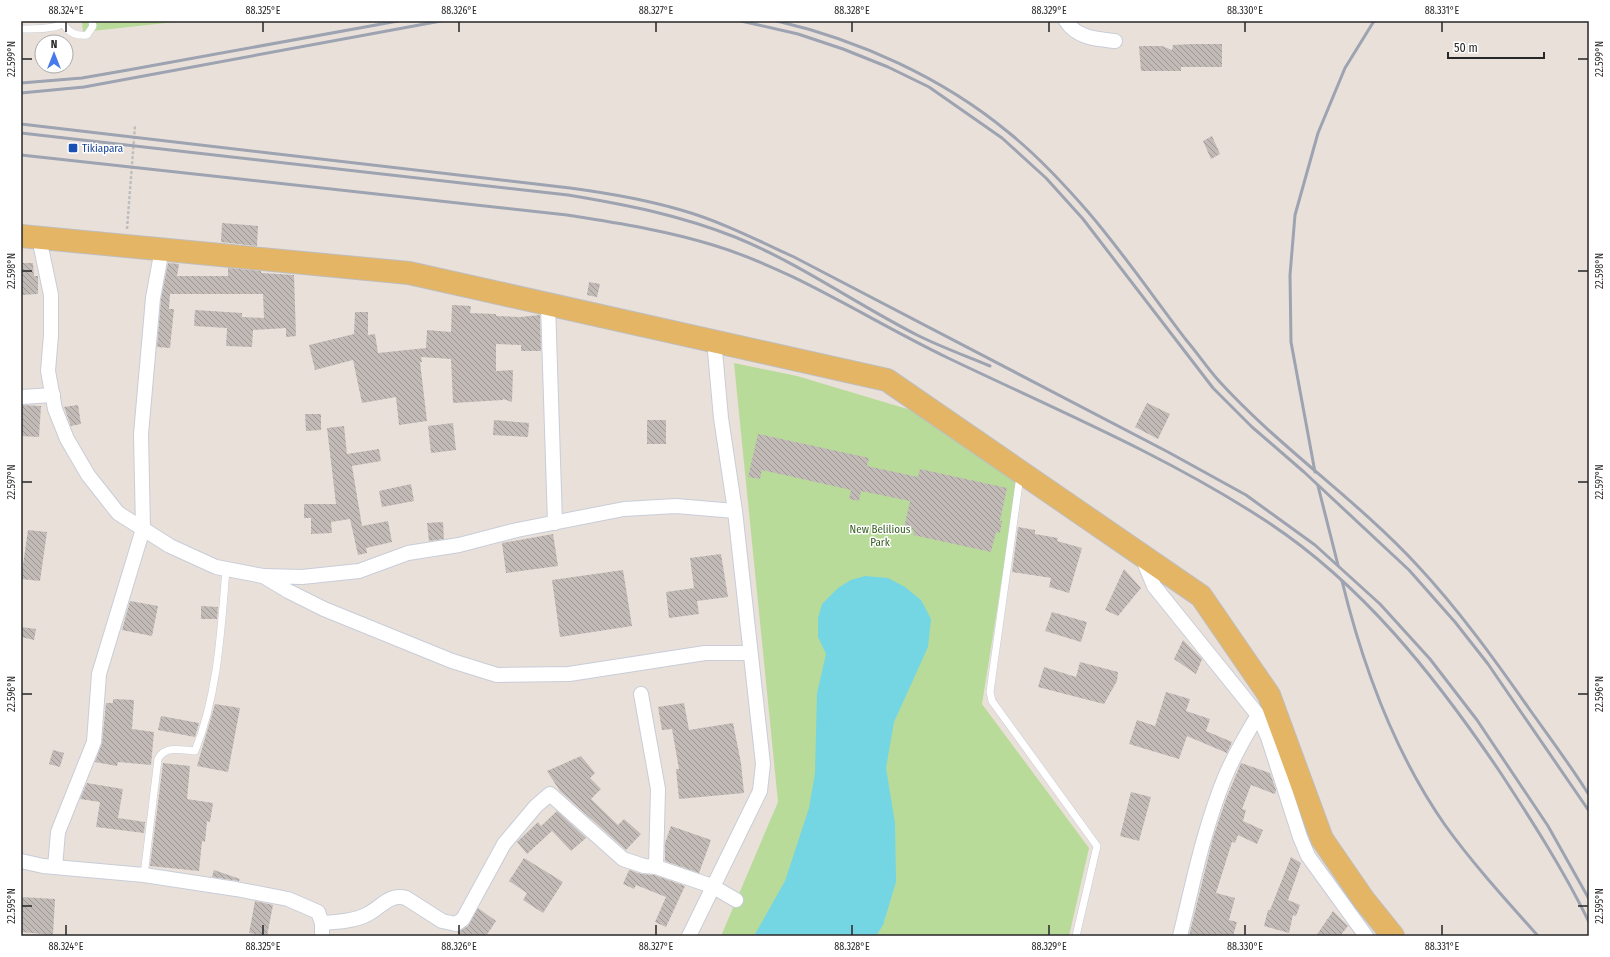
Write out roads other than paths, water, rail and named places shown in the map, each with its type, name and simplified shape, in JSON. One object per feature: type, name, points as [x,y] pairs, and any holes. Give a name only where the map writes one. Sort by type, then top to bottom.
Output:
[{"type":"main road","points":[[30,237],[409,273],[714,340],[887,380],[1202,596],[1269,695],[1322,839],[1364,900],[1393,936]]},
{"type":"street","points":[[1066,21],[1071,28],[1090,39],[1115,40]]},
{"type":"street","points":[[30,237],[51,295],[51,335],[48,371],[55,409],[67,439],[88,475],[118,513],[170,546],[216,567],[262,576],[302,577],[359,571],[408,553],[459,545],[517,530],[624,509],[676,506],[735,511]]},
{"type":"street","points":[[55,867],[58,832],[94,742],[99,674],[143,529],[141,434],[153,298],[162,249]]},
{"type":"street","points":[[548,304],[555,523]]},
{"type":"street","points":[[689,936],[712,886],[760,791],[763,778],[763,764],[735,511],[721,418],[714,340]]},
{"type":"street","points":[[21,397],[53,395]]},
{"type":"street","points":[[1140,554],[1154,586],[1258,715],[1268,737],[1300,837],[1308,856],[1366,936]]},
{"type":"street","points":[[262,576],[324,609],[452,661],[497,675],[569,674],[705,653],[750,653]]},
{"type":"street","points":[[641,694],[658,789],[656,867]]},
{"type":"street","points":[[1180,936],[1203,842],[1217,799],[1234,757],[1258,715]]},
{"type":"street","points":[[21,861],[55,867],[144,875],[288,899],[318,912],[322,930],[368,915],[384,902],[400,896],[406,898],[442,921],[456,924],[463,919],[504,844],[536,806],[550,794],[623,858],[644,866],[656,867],[712,886],[736,900]]},
{"type":"lane","points":[[21,29],[50,28],[64,22],[70,33],[80,36],[87,35],[92,26],[92,21]]},
{"type":"lane","points":[[1021,472],[990,692],[992,701],[1098,846],[1076,936]]},
{"type":"lane","points":[[144,875],[158,760],[161,753],[168,749],[195,751],[200,738],[214,681],[220,640],[226,569]]},
{"type":"water","points":[[865,576],[888,578],[905,587],[921,600],[931,619],[928,647],[894,722],[886,768],[895,823],[896,882],[883,925],[876,936],[754,936],[785,881],[809,808],[815,773],[817,693],[826,654],[818,637],[818,618],[822,604],[838,588],[851,580]]},
{"type":"railway","points":[[21,83],[82,78],[398,21]]},
{"type":"railway","points":[[21,93],[84,87],[441,21]]},
{"type":"railway","points":[[741,21],[798,34],[843,49],[888,67],[929,87],[1002,138],[1046,178],[1083,219],[1213,388],[1252,427],[1304,472],[1409,570],[1455,622],[1488,664],[1589,811]]},
{"type":"railway","points":[[777,21],[808,29],[869,50],[928,78],[983,113],[1019,141],[1040,161],[1070,191],[1089,213],[1127,260],[1187,341],[1219,381],[1267,429],[1369,518],[1417,565],[1432,582],[1462,617],[1490,654],[1589,795]]},
{"type":"railway","points":[[1315,472],[1291,342],[1290,275],[1295,215],[1318,133],[1345,68],[1374,21]]},
{"type":"railway","points":[[21,124],[612,194],[696,214],[738,231],[794,257],[1168,452],[1246,495],[1315,545],[1380,604],[1430,659],[1477,720],[1548,826],[1589,899]]},
{"type":"railway","points":[[21,133],[568,195],[653,212],[714,229],[759,247],[805,271],[917,335],[990,366]]},
{"type":"railway","points":[[21,155],[567,215],[622,224],[695,240],[743,255],[831,296],[917,343],[1107,433],[1186,473],[1225,495],[1299,544],[1364,601],[1394,633],[1449,701],[1500,772],[1535,827],[1569,883],[1589,922]]},
{"type":"railway","points":[[1318,486],[1338,565]]},
{"type":"railway","points":[[1342,581],[1350,613],[1370,677],[1382,708],[1410,768],[1445,825],[1467,854],[1538,936]]},
{"type":"place","name":"Tikiapara","points":[[73,148]]},
{"type":"park label","name":"New Belilious Park","points":[[880,535]]}]
